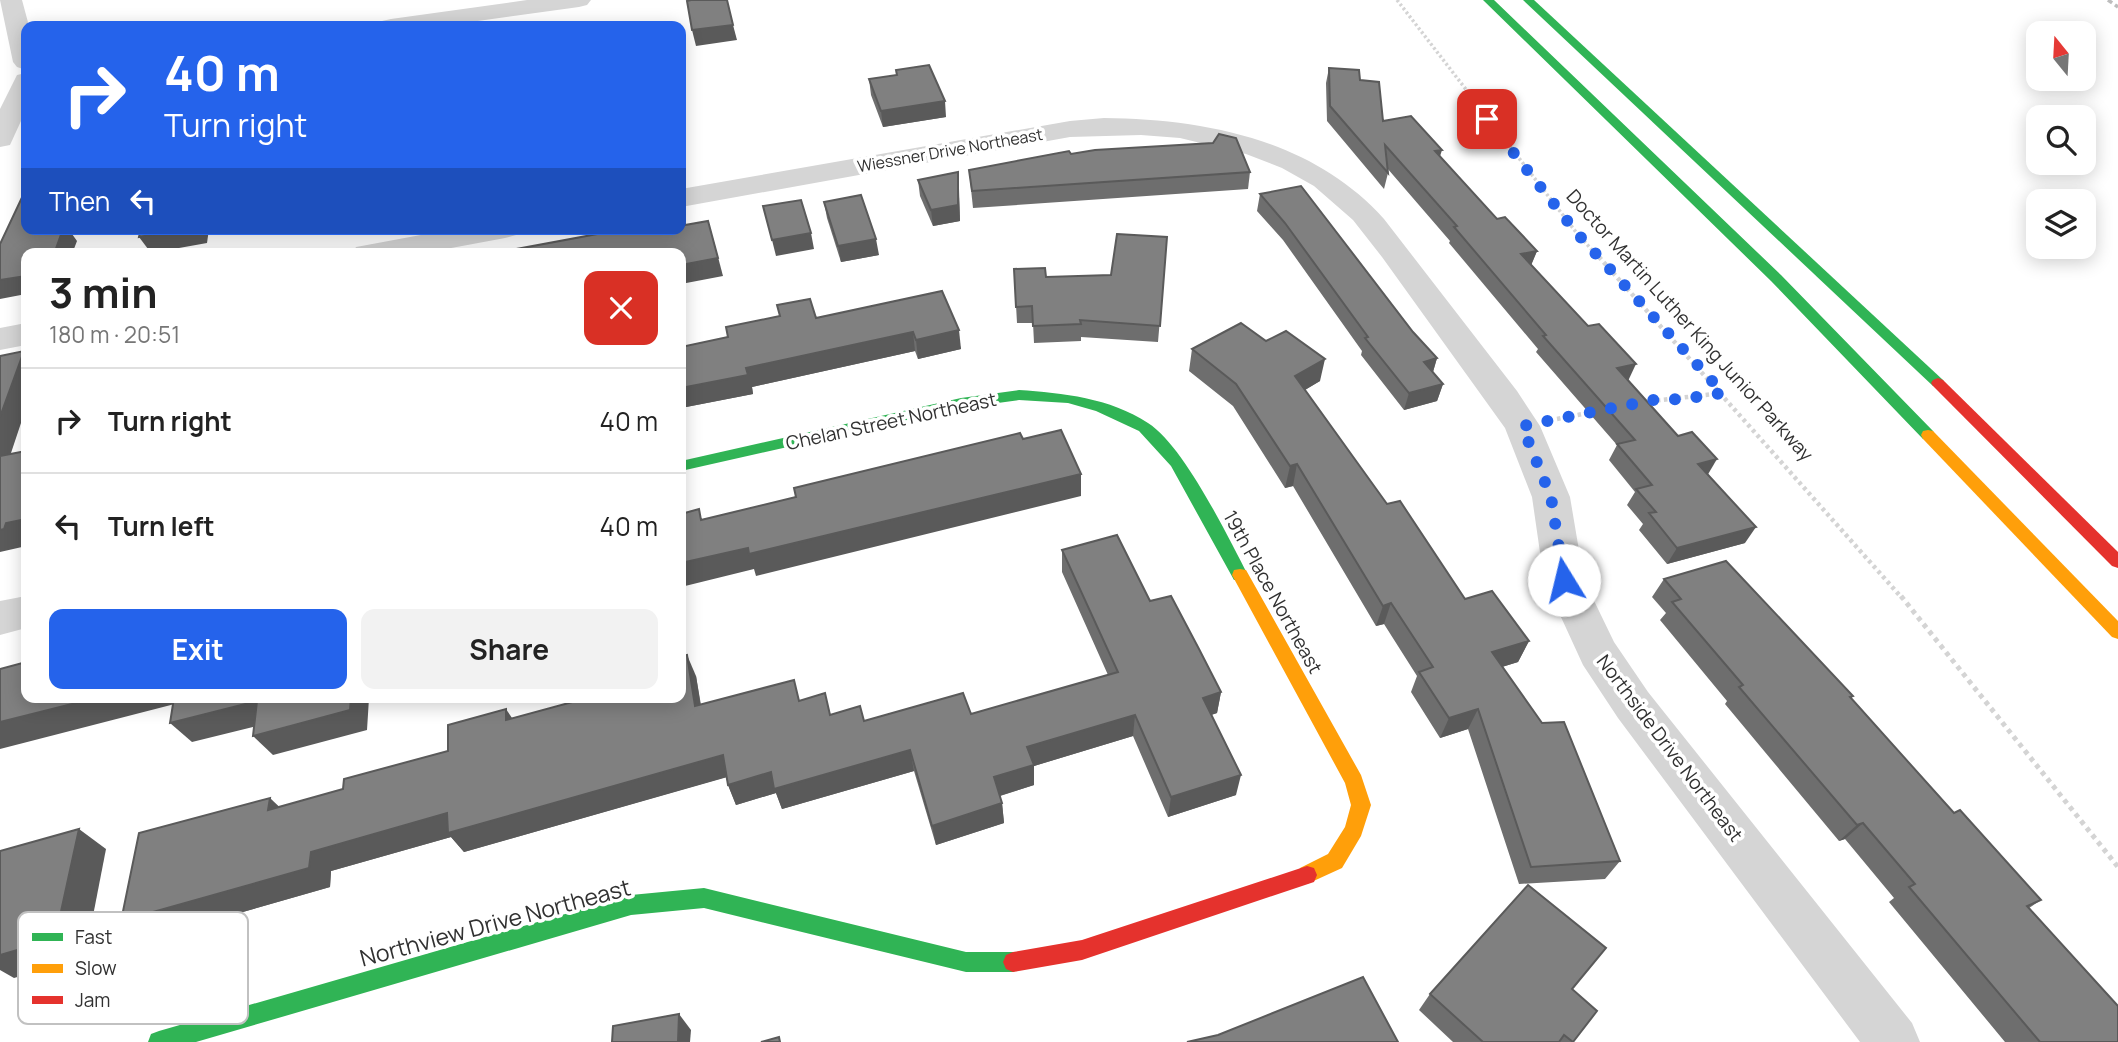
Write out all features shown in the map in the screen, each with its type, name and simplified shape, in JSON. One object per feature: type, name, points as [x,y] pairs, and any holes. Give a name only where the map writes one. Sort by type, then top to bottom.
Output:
[{"type":"main road","points":[[1488,0],[1776,278],[2118,632]]},
{"type":"main road","points":[[1528,0],[1916,362],[2118,562]]},
{"type":"main road","name":"Chelan Street Northeast","points":[[686,465],[961,403],[996,398],[1019,395],[1068,398],[1101,407]]},
{"type":"main road","name":"19th Place Northeast","points":[[1101,407],[1144,427],[1177,461],[1354,781],[1361,805],[1354,830]]},
{"type":"main road","name":"Northview Drive Northeast","points":[[248,1022],[631,905],[704,898],[967,962],[1024,962],[1082,950],[1298,880],[1335,860],[1354,830]]},
{"type":"main road","name":"Northview Drive Northeast","points":[[159,1042],[211,1033],[241,1024]]},
{"type":"street","points":[[10,0],[21,43]]},
{"type":"street","points":[[427,21],[579,0]]},
{"type":"street","points":[[0,139],[21,92]]},
{"type":"street","name":"Wiessner Drive Northeast","points":[[686,197],[1099,125],[1138,125],[1221,137]]},
{"type":"street","name":"Northside Drive Northeast","points":[[1221,137],[1293,164],[1349,200],[1385,238],[1522,426],[1551,497],[1564,580],[1598,653],[1633,705],[1893,1042]]},
{"type":"street","points":[[400,248],[472,235]]},
{"type":"street","points":[[0,339],[21,335]]},
{"type":"street","points":[[0,618],[21,613]]},
{"type":"path","name":"Doctor Martin Luther King Junior Parkway","points":[[1397,0],[1576,232],[1878,568],[2118,867]]},
{"type":"path","points":[[1641,402],[1723,393]]},
{"type":"path","points":[[1522,426],[1605,410]]},
{"type":"building","points":[[727,0],[733,25],[692,30],[687,1]]},
{"type":"building","points":[[929,65],[945,101],[881,111],[869,79],[897,75],[896,70]]},
{"type":"building","points":[[1329,68],[1359,70],[1360,80],[1379,82],[1383,121],[1411,116],[1442,150],[1435,151],[1497,219],[1505,217],[1537,251],[1521,254],[1588,326],[1599,324],[1636,364],[1617,368],[1678,436],[1692,432],[1717,459],[1698,464],[1756,527],[1677,548],[1649,513],[1656,512],[1636,489],[1652,485],[1617,444],[1635,440],[1543,336],[1546,335],[1454,227],[1457,226],[1385,145],[1388,173],[1330,106]]},
{"type":"building","points":[[1219,134],[1236,138],[1250,172],[972,191],[969,170],[1069,151],[1071,154],[1095,150],[1213,143]]},
{"type":"building","points":[[958,172],[958,205],[931,210],[918,180]]},
{"type":"building","points":[[1301,186],[1413,332],[1437,358],[1424,362],[1443,384],[1409,393],[1365,338],[1368,337],[1285,223],[1260,194]]},
{"type":"building","points":[[861,195],[876,239],[838,246],[824,202]]},
{"type":"building","points":[[21,200],[21,235],[61,235],[56,248],[21,248],[21,277],[0,280],[0,244]]},
{"type":"building","points":[[801,200],[811,233],[772,240],[763,206]]},
{"type":"building","points":[[708,221],[718,258],[686,264],[686,248],[522,248],[592,235],[686,235],[686,225]]},
{"type":"building","points":[[1117,234],[1167,237],[1160,326],[1080,320],[1081,324],[1033,326],[1032,306],[1016,307],[1014,269],[1045,268],[1046,277],[1111,275]]},
{"type":"building","points":[[942,291],[959,330],[916,340],[913,332],[746,368],[748,375],[686,387],[686,346],[728,337],[726,327],[780,316],[777,305],[810,299],[816,318]]},
{"type":"building","points":[[1241,323],[1266,341],[1286,331],[1325,359],[1295,376],[1387,504],[1400,501],[1465,599],[1492,591],[1529,641],[1492,652],[1542,723],[1564,722],[1620,861],[1531,867],[1478,709],[1449,718],[1419,672],[1433,667],[1391,603],[1383,606],[1297,464],[1290,466],[1236,384],[1192,349]]},
{"type":"building","points":[[21,352],[21,359],[0,417],[0,356]]},
{"type":"building","points":[[1061,430],[1081,474],[749,554],[748,548],[686,562],[686,513],[699,509],[701,520],[796,497],[794,488],[1020,433],[1023,439]]},
{"type":"building","points":[[21,452],[21,520],[6,523],[4,529],[0,530],[0,456]]},
{"type":"building","points":[[1117,535],[1150,601],[1171,596],[1221,692],[1203,698],[1241,775],[1171,797],[1135,715],[1027,747],[1034,765],[994,777],[1002,803],[932,826],[910,750],[774,789],[771,772],[728,785],[723,755],[448,833],[447,813],[311,852],[309,868],[153,912],[123,912],[139,833],[270,798],[268,810],[343,789],[344,779],[448,751],[448,725],[506,709],[506,720],[569,703],[686,703],[686,655],[695,706],[794,680],[799,701],[825,693],[830,715],[860,706],[864,721],[963,693],[971,714],[1118,672],[1062,550]]},
{"type":"building","points":[[1726,561],[1853,696],[1850,697],[1954,813],[1960,810],[2041,900],[2027,906],[2118,1006],[2118,1042],[2040,1042],[1909,887],[1915,884],[1863,823],[1857,825],[1739,687],[1743,685],[1672,602],[1681,599],[1664,579]]},
{"type":"building","points":[[21,663],[21,703],[76,703],[0,722],[0,669]]},
{"type":"building","points":[[173,703],[249,703],[170,723]]},
{"type":"building","points":[[257,703],[351,703],[350,710],[253,736]]},
{"type":"building","points":[[79,829],[61,912],[18,912],[18,950],[0,955],[0,851]]},
{"type":"building","points":[[1528,885],[1606,948],[1572,989],[1597,1011],[1573,1042],[1564,1035],[1559,1042],[1483,1042],[1430,994]]},
{"type":"building","points":[[1363,977],[1398,1042],[1187,1042],[1218,1035]]},
{"type":"building","points":[[679,1014],[678,1042],[612,1042],[613,1026]]},
{"type":"building","points":[[779,1037],[780,1042],[761,1042]]},
{"type":"railway","points":[[2108,0],[2118,7]]},
{"type":"traffic: fast","points":[[1488,0],[1776,278],[1928,435]]},
{"type":"traffic: fast","points":[[1528,0],[1938,383]]},
{"type":"traffic: fast","points":[[686,465],[961,403],[1019,395],[1068,398],[1101,407],[1144,427],[1177,462],[1240,575]]},
{"type":"traffic: fast","points":[[248,1016],[631,905],[704,898],[966,962],[1013,962]]},
{"type":"traffic: fast","points":[[159,1042],[221,1024]]},
{"type":"traffic: slow","points":[[1928,435],[2118,632]]},
{"type":"traffic: slow","points":[[1240,575],[1354,781],[1361,805],[1354,830],[1335,861],[1307,875]]},
{"type":"traffic: jam","points":[[1938,383],[2118,562]]},
{"type":"traffic: jam","points":[[1013,962],[1082,950],[1307,875]]},
{"type":"route","points":[[1487,119],[1576,232],[1723,393],[1653,400],[1522,426],[1551,497],[1564,580]]}]
